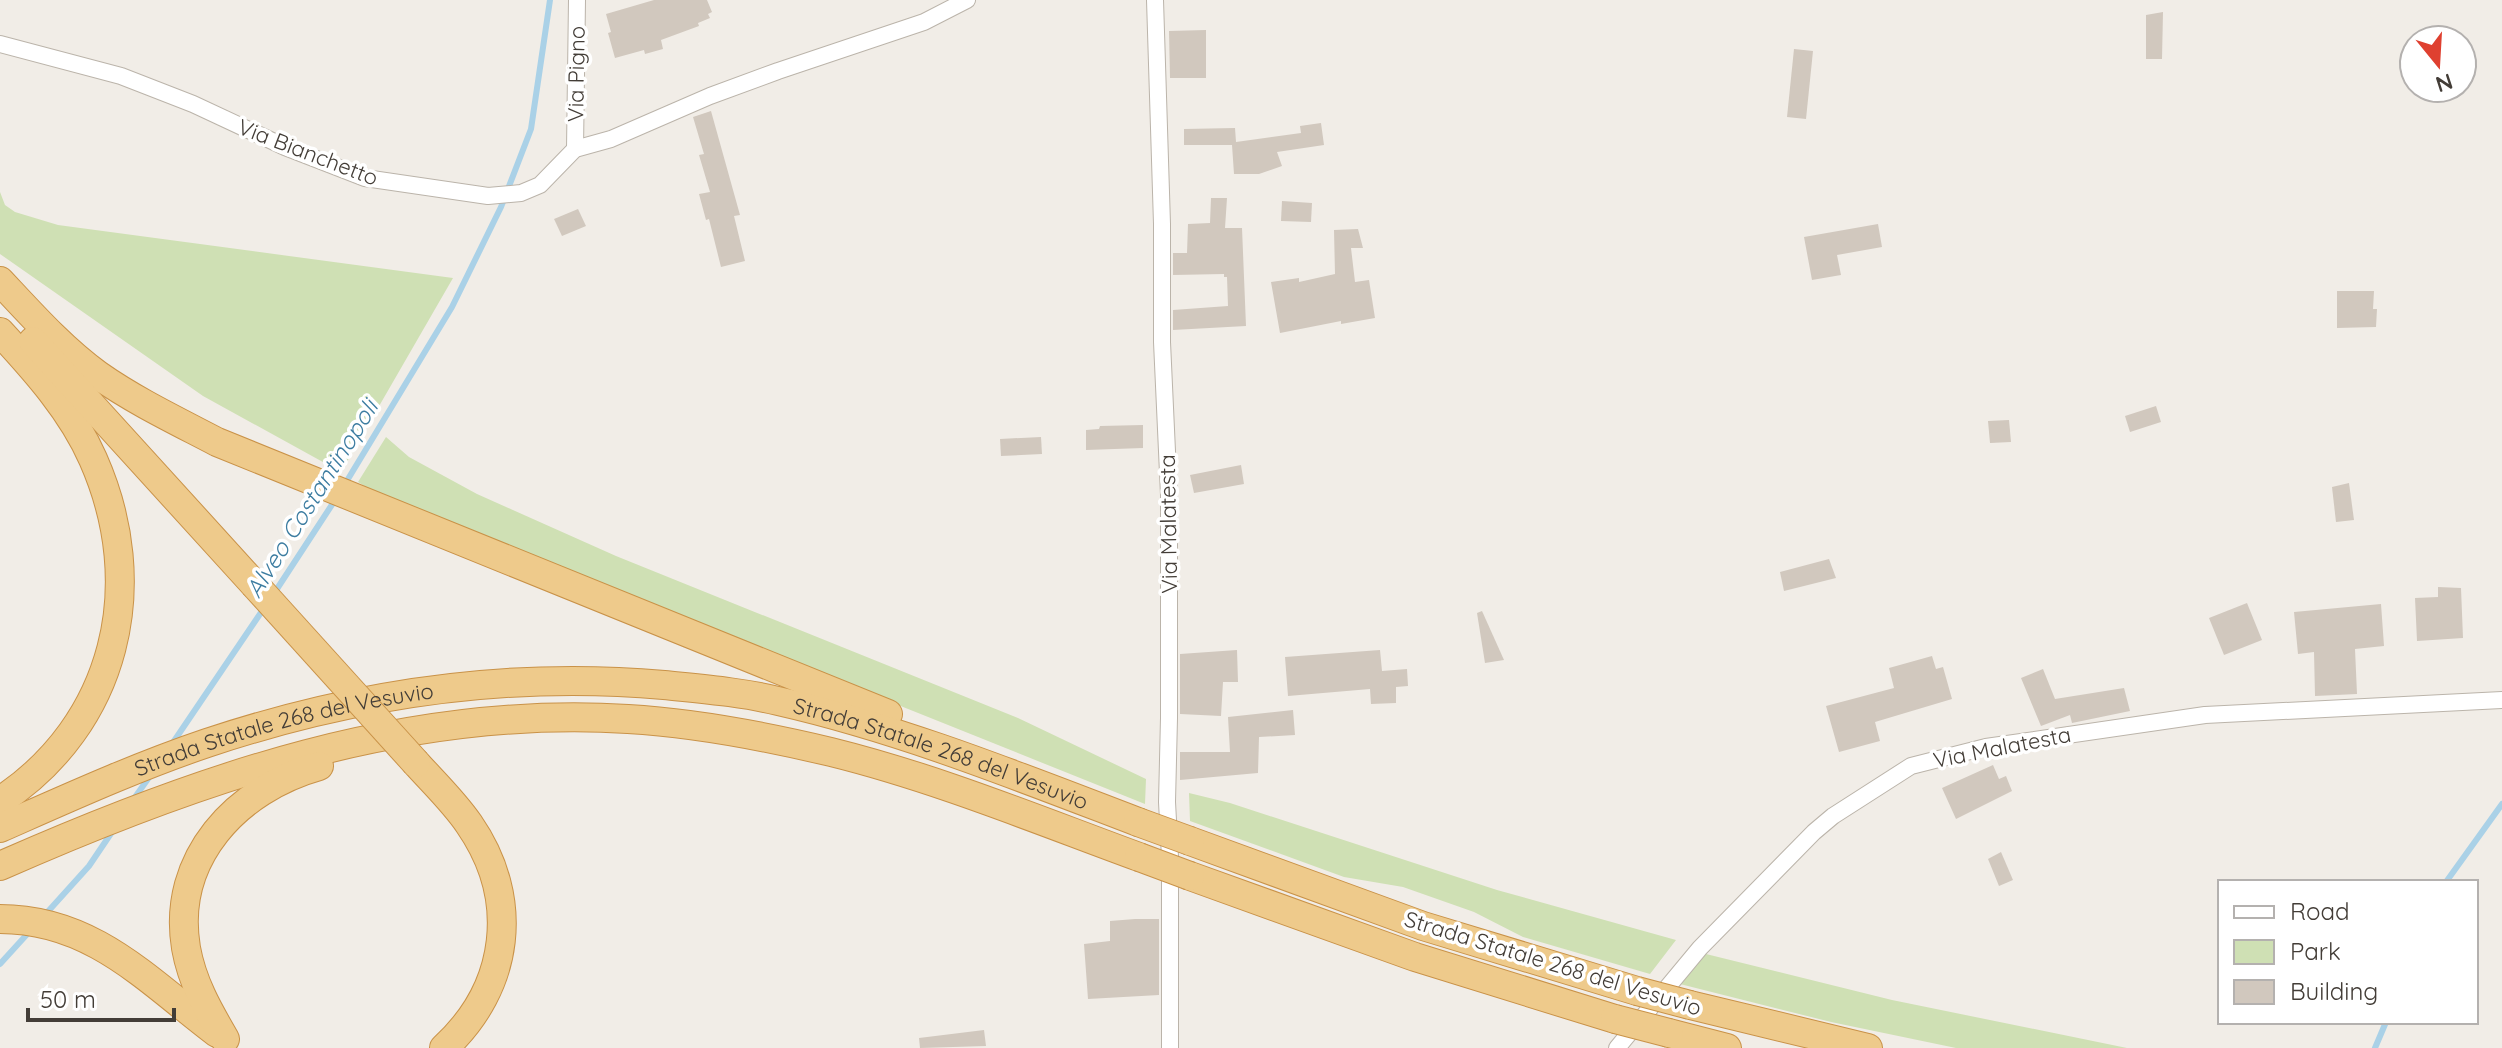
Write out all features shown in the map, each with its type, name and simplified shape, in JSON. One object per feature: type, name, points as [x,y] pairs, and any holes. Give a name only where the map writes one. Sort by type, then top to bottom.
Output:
[{"type":"highway","points":[[0,281],[68,349],[98,374],[147,405],[217,442],[881,711],[1000,770]]},
{"type":"highway","points":[[0,305],[469,824],[487,856],[499,891],[503,929],[497,966],[484,1000],[463,1030],[444,1048]]},
{"type":"highway","points":[[0,332],[50,390],[92,456],[108,497],[118,541],[121,586],[117,630],[106,670],[91,704],[67,740],[39,772],[0,801]]},
{"type":"highway","name":"Strada Statale 268 del Vesuvio","points":[[0,828],[204,744],[337,706],[422,691],[548,680],[626,682],[706,689],[775,700],[846,718],[1000,770],[1481,945],[1637,991],[1868,1048]]},
{"type":"highway","name":"Strada Statale 268 del Vesuvio","points":[[0,866],[161,800],[272,762],[344,743],[430,728],[544,718],[627,719],[713,728],[833,753],[956,790],[1415,957],[1615,1019],[1727,1048]]},
{"type":"highway","points":[[231,1043],[195,982],[186,947],[184,911],[191,876],[208,843],[229,815],[287,777],[366,755],[627,719]]},
{"type":"highway","points":[[8,919],[60,928],[104,946],[231,1043]]},
{"type":"street","name":"Via Pigno","points":[[575,149],[577,0]]},
{"type":"street","name":"Via Bianchetto","points":[[0,44],[121,76],[365,178],[488,196],[521,193],[540,185],[575,149],[611,139],[710,96],[778,71],[924,22],[967,0]]},
{"type":"street","name":"Via Malatesta","points":[[1155,0],[1162,342],[1169,495],[1167,802],[1170,1048]]},
{"type":"street","name":"Via Malatesta","points":[[1617,1048],[1700,948],[1814,832],[1833,816],[1911,766],[1986,747],[2192,716],[2502,700]]},
{"type":"green space","points":[[0,192],[5,205],[15,212],[58,225],[453,278],[341,472],[203,396],[0,254]]},
{"type":"green space","points":[[386,437],[409,457],[477,494],[616,556],[1018,718],[1146,779],[1145,804],[364,491],[366,487],[358,482]]},
{"type":"green space","points":[[1189,793],[1230,803],[1497,890],[1676,940],[1650,974],[1523,937],[1474,912],[1403,887],[1344,877],[1190,821]]},
{"type":"green space","points":[[1706,954],[1892,1000],[2127,1048],[1956,1048],[1831,1022],[1680,984]]},
{"type":"building","points":[[654,0],[707,0],[712,12],[708,14],[710,18],[698,23],[699,26],[661,40],[663,49],[645,54],[644,50],[615,58],[606,14]]},
{"type":"building","points":[[2163,12],[2162,59],[2146,59],[2146,15]]},
{"type":"building","points":[[1206,30],[1206,78],[1170,78],[1169,31]]},
{"type":"building","points":[[1794,49],[1813,51],[1806,119],[1787,117]]},
{"type":"building","points":[[711,111],[740,215],[734,216],[745,261],[721,267],[699,194],[710,192],[699,155],[704,154],[693,117]]},
{"type":"building","points":[[1321,123],[1324,145],[1277,152],[1282,166],[1259,174],[1234,174],[1232,145],[1184,145],[1184,129],[1235,128],[1236,142],[1301,133],[1300,126]]},
{"type":"building","points":[[1211,198],[1227,198],[1225,228],[1242,228],[1246,326],[1173,330],[1173,310],[1228,306],[1227,277],[1224,274],[1173,275],[1173,253],[1187,253],[1188,224],[1210,223]]},
{"type":"building","points":[[1282,201],[1312,203],[1311,222],[1281,221]]},
{"type":"building","points":[[578,209],[586,226],[562,236],[554,219]]},
{"type":"building","points":[[1878,224],[1882,247],[1837,255],[1841,275],[1812,280],[1804,237]]},
{"type":"building","points":[[1358,229],[1363,248],[1351,248],[1355,282],[1369,280],[1375,318],[1280,333],[1271,282],[1299,278],[1299,282],[1335,274],[1334,230]]},
{"type":"building","points":[[2337,291],[2374,291],[2376,327],[2337,328]]},
{"type":"building","points":[[2156,406],[2161,422],[2130,432],[2125,416]]},
{"type":"building","points":[[2009,420],[2011,442],[1990,443],[1988,421]]},
{"type":"building","points":[[1143,425],[1143,448],[1086,450],[1086,430],[1099,429],[1100,426]]},
{"type":"building","points":[[1041,437],[1042,454],[1001,456],[1000,439]]},
{"type":"building","points":[[1241,465],[1244,484],[1194,493],[1190,475]]},
{"type":"building","points":[[2349,483],[2354,520],[2336,522],[2332,487]]},
{"type":"building","points":[[1829,559],[1836,578],[1784,591],[1780,572]]},
{"type":"building","points":[[2438,587],[2461,588],[2463,638],[2417,641],[2415,598],[2438,597]]},
{"type":"building","points":[[2247,603],[2262,640],[2224,655],[2209,618]]},
{"type":"building","points":[[2381,604],[2384,646],[2355,649],[2357,694],[2315,696],[2314,652],[2298,654],[2294,612]]},
{"type":"building","points":[[1482,611],[1504,660],[1485,663],[1477,613]]},
{"type":"building","points":[[1237,650],[1238,682],[1223,682],[1221,716],[1180,714],[1180,654]]},
{"type":"building","points":[[1380,650],[1382,671],[1407,669],[1408,686],[1396,687],[1396,703],[1371,704],[1370,689],[1288,696],[1285,657]]},
{"type":"building","points":[[1932,656],[1936,669],[1943,667],[1952,699],[1875,722],[1880,741],[1839,752],[1826,706],[1894,688],[1889,668]]},
{"type":"building","points":[[2043,669],[2055,699],[2124,688],[2130,711],[2072,723],[2070,715],[2041,726],[2021,678]]},
{"type":"building","points":[[1293,710],[1295,735],[1259,737],[1258,773],[1180,780],[1180,752],[1230,752],[1228,717]]},
{"type":"building","points":[[1993,765],[1999,779],[2006,776],[2012,791],[1956,819],[1942,788]]},
{"type":"building","points":[[2001,852],[2013,880],[1999,886],[1988,859]]},
{"type":"building","points":[[1159,919],[1159,995],[1088,999],[1084,944],[1110,941],[1110,921]]},
{"type":"building","points":[[984,1030],[986,1046],[920,1048],[919,1038]]},
{"type":"waterway","name":"Alveo Costantinopoli","points":[[345,484],[452,307],[501,207],[531,129],[550,0]]},
{"type":"waterway","name":"Alveo Costantinopoli","points":[[273,595],[337,497]]},
{"type":"waterway","name":"Alveo Costantinopoli","points":[[172,744],[264,608]]},
{"type":"waterway","name":"Alveo Costantinopoli","points":[[133,800],[150,776]]},
{"type":"waterway","points":[[2447,880],[2502,804]]},
{"type":"waterway","name":"Alveo Costantinopoli","points":[[43,917],[89,866],[114,829]]},
{"type":"waterway","name":"Alveo Costantinopoli","points":[[0,964],[30,931]]},
{"type":"waterway","points":[[2375,1048],[2385,1024]]}]
